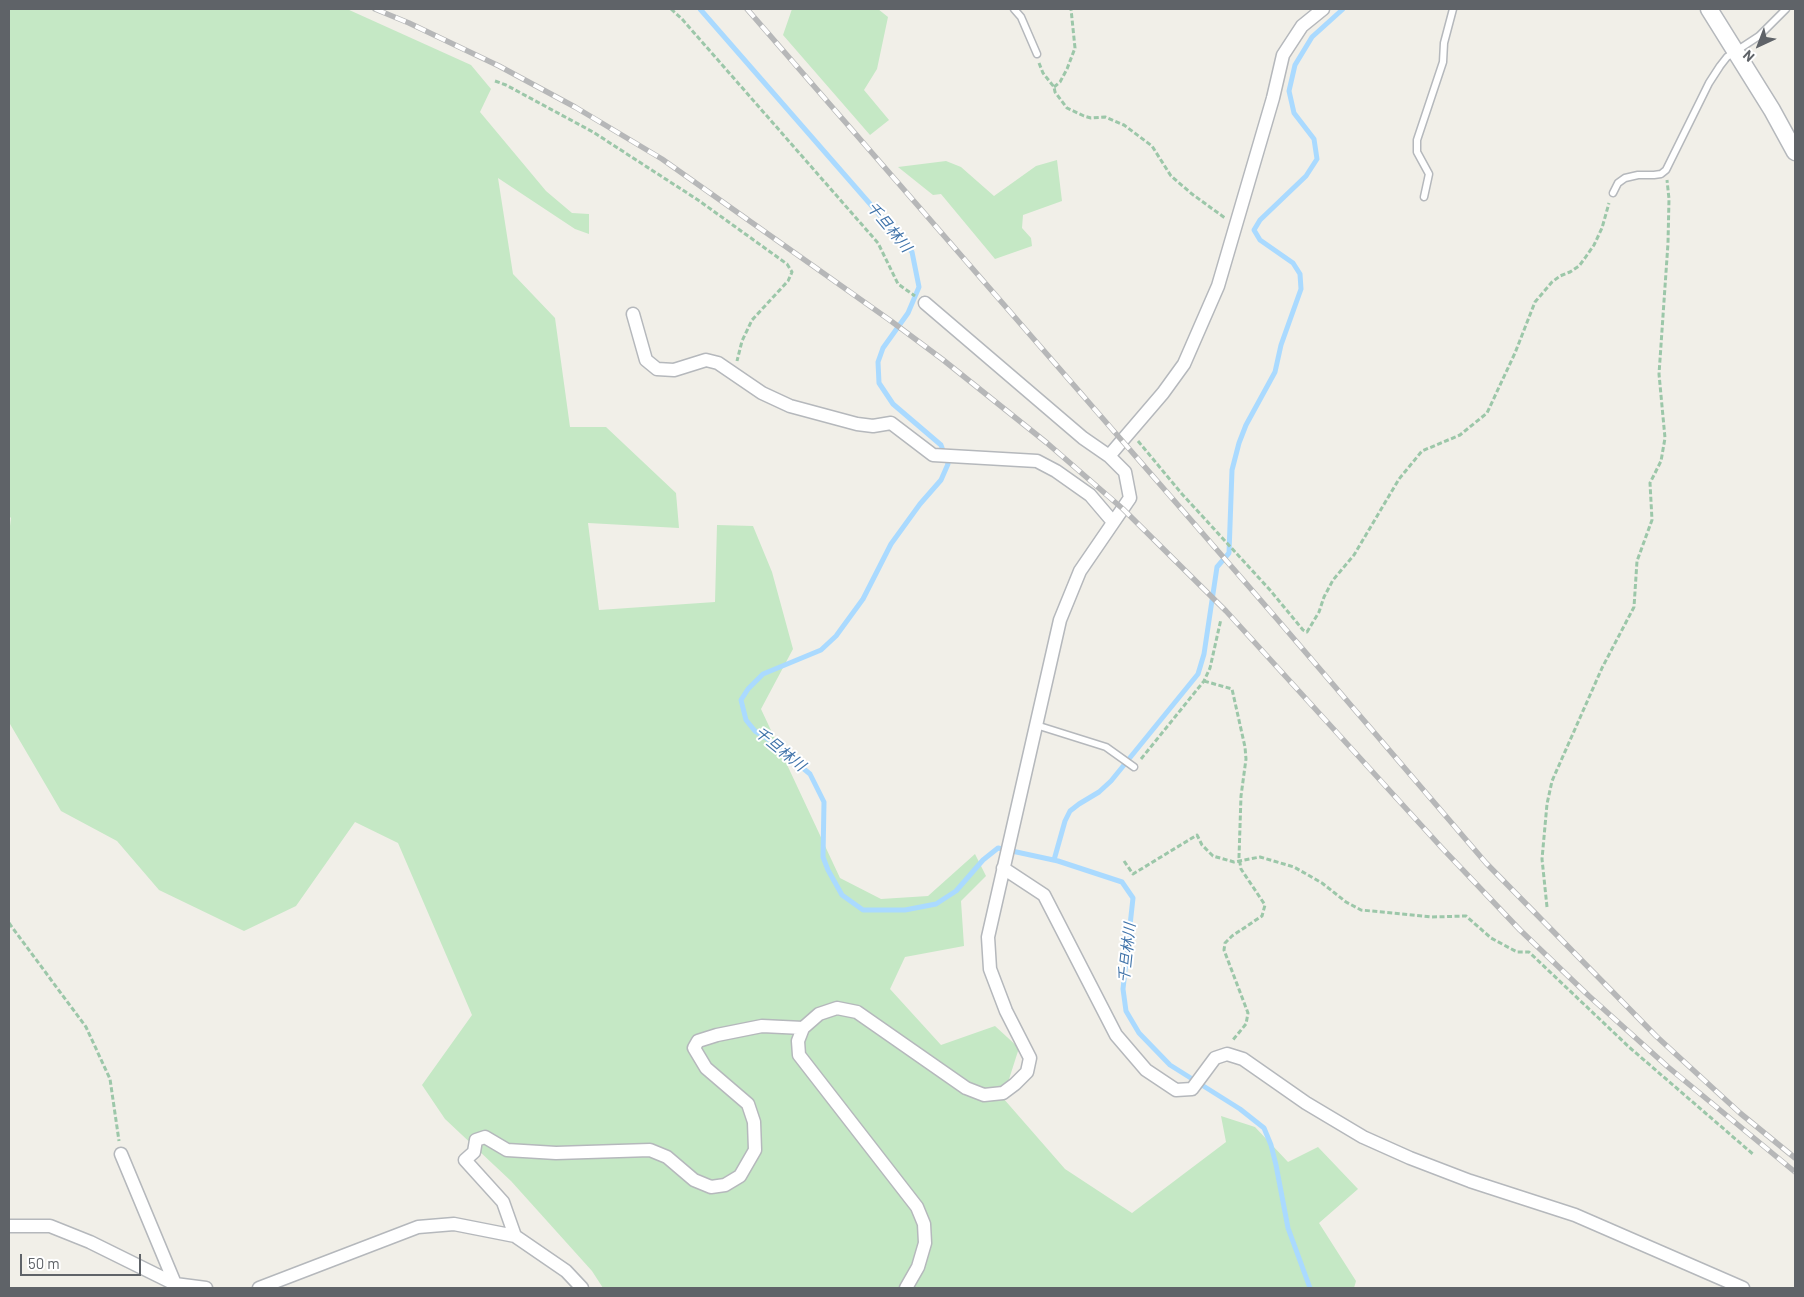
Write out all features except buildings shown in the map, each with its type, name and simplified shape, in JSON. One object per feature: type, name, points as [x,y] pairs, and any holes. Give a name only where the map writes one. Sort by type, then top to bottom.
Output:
[{"type":"street","points":[[1109,456],[1164,393],[1184,364],[1218,286],[1273,98],[1283,55],[1302,26],[1322,9]]},
{"type":"street","points":[[1708,9],[1795,152]]},
{"type":"street","points":[[906,1288],[918,1267],[925,1243],[924,1224],[917,1207],[800,1055],[798,1041],[804,1028],[819,1014],[838,1008],[857,1012],[966,1088],[984,1095],[1002,1093],[1015,1084],[1026,1072],[1030,1058],[1006,1012],[990,969],[988,937],[1060,620],[1080,571],[1130,498],[1126,472],[925,304]]},
{"type":"street","points":[[633,314],[646,360],[656,369],[674,370],[706,360],[718,364],[762,393],[790,406],[857,424],[872,426],[891,423],[932,455],[1037,462],[1056,471],[1090,495],[1113,522]]},
{"type":"street","points":[[1004,864],[1044,895],[1116,1035],[1146,1070],[1176,1090],[1192,1090],[1215,1058],[1227,1054],[1243,1059],[1306,1103],[1363,1137],[1410,1158],[1470,1181],[1575,1215],[1624,1238],[1743,1288]]},
{"type":"street","points":[[515,1236],[503,1202],[465,1160],[474,1152],[476,1140],[484,1137],[507,1150],[556,1153],[650,1150],[667,1157],[694,1180],[712,1187],[725,1185],[740,1176],[755,1150],[754,1122],[748,1104],[706,1068],[694,1048],[698,1041],[762,1026],[804,1028]]},
{"type":"street","points":[[121,1154],[176,1286]]},
{"type":"street","points":[[259,1288],[418,1227],[454,1224],[515,1236],[566,1271],[582,1288]]},
{"type":"street","points":[[9,1226],[50,1226],[90,1242],[176,1286],[206,1288]]},
{"type":"lane","points":[[1014,9],[1021,18],[1037,54]]},
{"type":"lane","points":[[1424,197],[1429,174],[1417,152],[1418,140],[1443,62],[1444,42],[1453,9]]},
{"type":"lane","points":[[1612,193],[1618,183],[1625,178],[1638,175],[1654,176],[1666,170],[1709,83],[1720,66],[1727,57],[1759,36],[1786,9]]},
{"type":"lane","points":[[1036,724],[1106,747],[1134,767]]},
{"type":"path","points":[[671,9],[682,19],[878,243],[898,284],[925,304]]},
{"type":"path","points":[[1054,87],[1060,82],[1075,48],[1071,9]]},
{"type":"path","points":[[1037,54],[1037,59],[1043,73],[1067,108],[1091,118],[1105,117],[1124,125],[1152,146],[1171,176],[1230,222],[1237,223]]},
{"type":"path","points":[[495,81],[506,85],[593,132],[698,200],[787,264],[792,272],[788,281],[752,320],[742,341],[734,374]]},
{"type":"path","points":[[1548,907],[1542,859],[1547,804],[1552,781],[1602,668],[1634,608],[1637,561],[1652,520],[1650,483],[1661,461],[1665,438],[1660,374],[1668,243],[1669,199],[1666,170]]},
{"type":"path","points":[[1133,427],[1139,444],[1306,632],[1319,612],[1332,580],[1354,555],[1399,479],[1422,452],[1460,435],[1487,413],[1515,353],[1535,302],[1552,282],[1579,266],[1585,258],[1602,228],[1612,193]]},
{"type":"path","points":[[1134,767],[1204,681],[1210,668],[1221,619]]},
{"type":"path","points":[[1204,681],[1232,689],[1246,747],[1241,796],[1241,869],[1265,905],[1262,916],[1232,936],[1225,943],[1224,950],[1248,1013],[1246,1024],[1226,1047],[1227,1054]]},
{"type":"path","points":[[1124,860],[1133,874],[1197,835],[1202,845],[1212,856],[1234,862],[1260,857],[1294,867],[1322,883],[1346,902],[1361,910],[1432,917],[1466,916],[1491,938],[1517,952],[1529,952],[1629,1047],[1754,1155]]},
{"type":"path","points":[[9,922],[86,1027],[110,1079],[121,1154]]},
{"type":"green space","points":[[9,9],[347,9],[471,65],[491,89],[480,112],[546,191],[572,213],[589,214],[589,234],[575,229],[498,178],[513,274],[555,318],[570,427],[606,427],[676,493],[679,528],[588,523],[599,610],[715,602],[717,525],[753,526],[772,572],[793,649],[761,709],[840,878],[881,899],[928,896],[975,854],[986,876],[961,901],[964,946],[905,957],[890,989],[941,1045],[995,1026],[1019,1048],[1003,1098],[1065,1169],[1132,1213],[1226,1142],[1221,1116],[1255,1127],[1288,1162],[1318,1147],[1358,1189],[1319,1223],[1356,1281],[1354,1288],[603,1288],[592,1271],[511,1181],[445,1119],[422,1085],[472,1015],[398,843],[355,822],[296,906],[244,931],[159,890],[117,841],[61,811],[10,724],[9,719],[9,534],[11,518],[9,516]]},
{"type":"green space","points":[[792,9],[878,9],[888,17],[877,69],[864,90],[889,120],[870,135],[783,35]]},
{"type":"green space","points":[[1057,160],[1062,201],[1023,215],[1022,228],[1031,238],[1032,246],[995,259],[941,194],[933,195],[898,167],[946,161],[961,167],[994,196],[1036,166]]},
{"type":"waterway","name":"千旦林川","points":[[700,9],[912,252],[919,287],[908,313],[883,348],[878,362],[879,383],[893,404],[941,445],[948,464],[941,480],[920,504],[891,544],[863,599],[836,636],[821,650],[763,674],[748,689],[741,700],[746,720],[755,731],[768,739],[810,774],[824,802],[823,857],[828,870],[842,895],[863,910],[905,910],[936,904],[956,891],[983,860],[998,848],[1058,861],[1122,882],[1133,898],[1123,989],[1126,1011],[1139,1033],[1170,1065],[1240,1109],[1264,1128],[1276,1165],[1288,1228],[1310,1288]]},
{"type":"waterway","points":[[1054,860],[1065,821],[1070,811],[1099,792],[1111,781],[1198,674],[1204,654],[1217,567],[1229,553],[1232,470],[1239,443],[1246,425],[1275,372],[1281,345],[1301,289],[1300,274],[1293,263],[1260,240],[1254,230],[1260,220],[1306,176],[1317,159],[1314,139],[1294,113],[1289,91],[1295,65],[1312,37],[1343,9]]},
{"type":"railway","points":[[375,9],[499,66],[575,107],[662,159],[891,321],[1047,443],[1123,509],[1226,611],[1442,848],[1520,930],[1589,996],[1668,1067],[1795,1172]]},
{"type":"railway","points":[[747,9],[1277,619],[1486,863],[1656,1036],[1740,1113],[1795,1158]]}]
